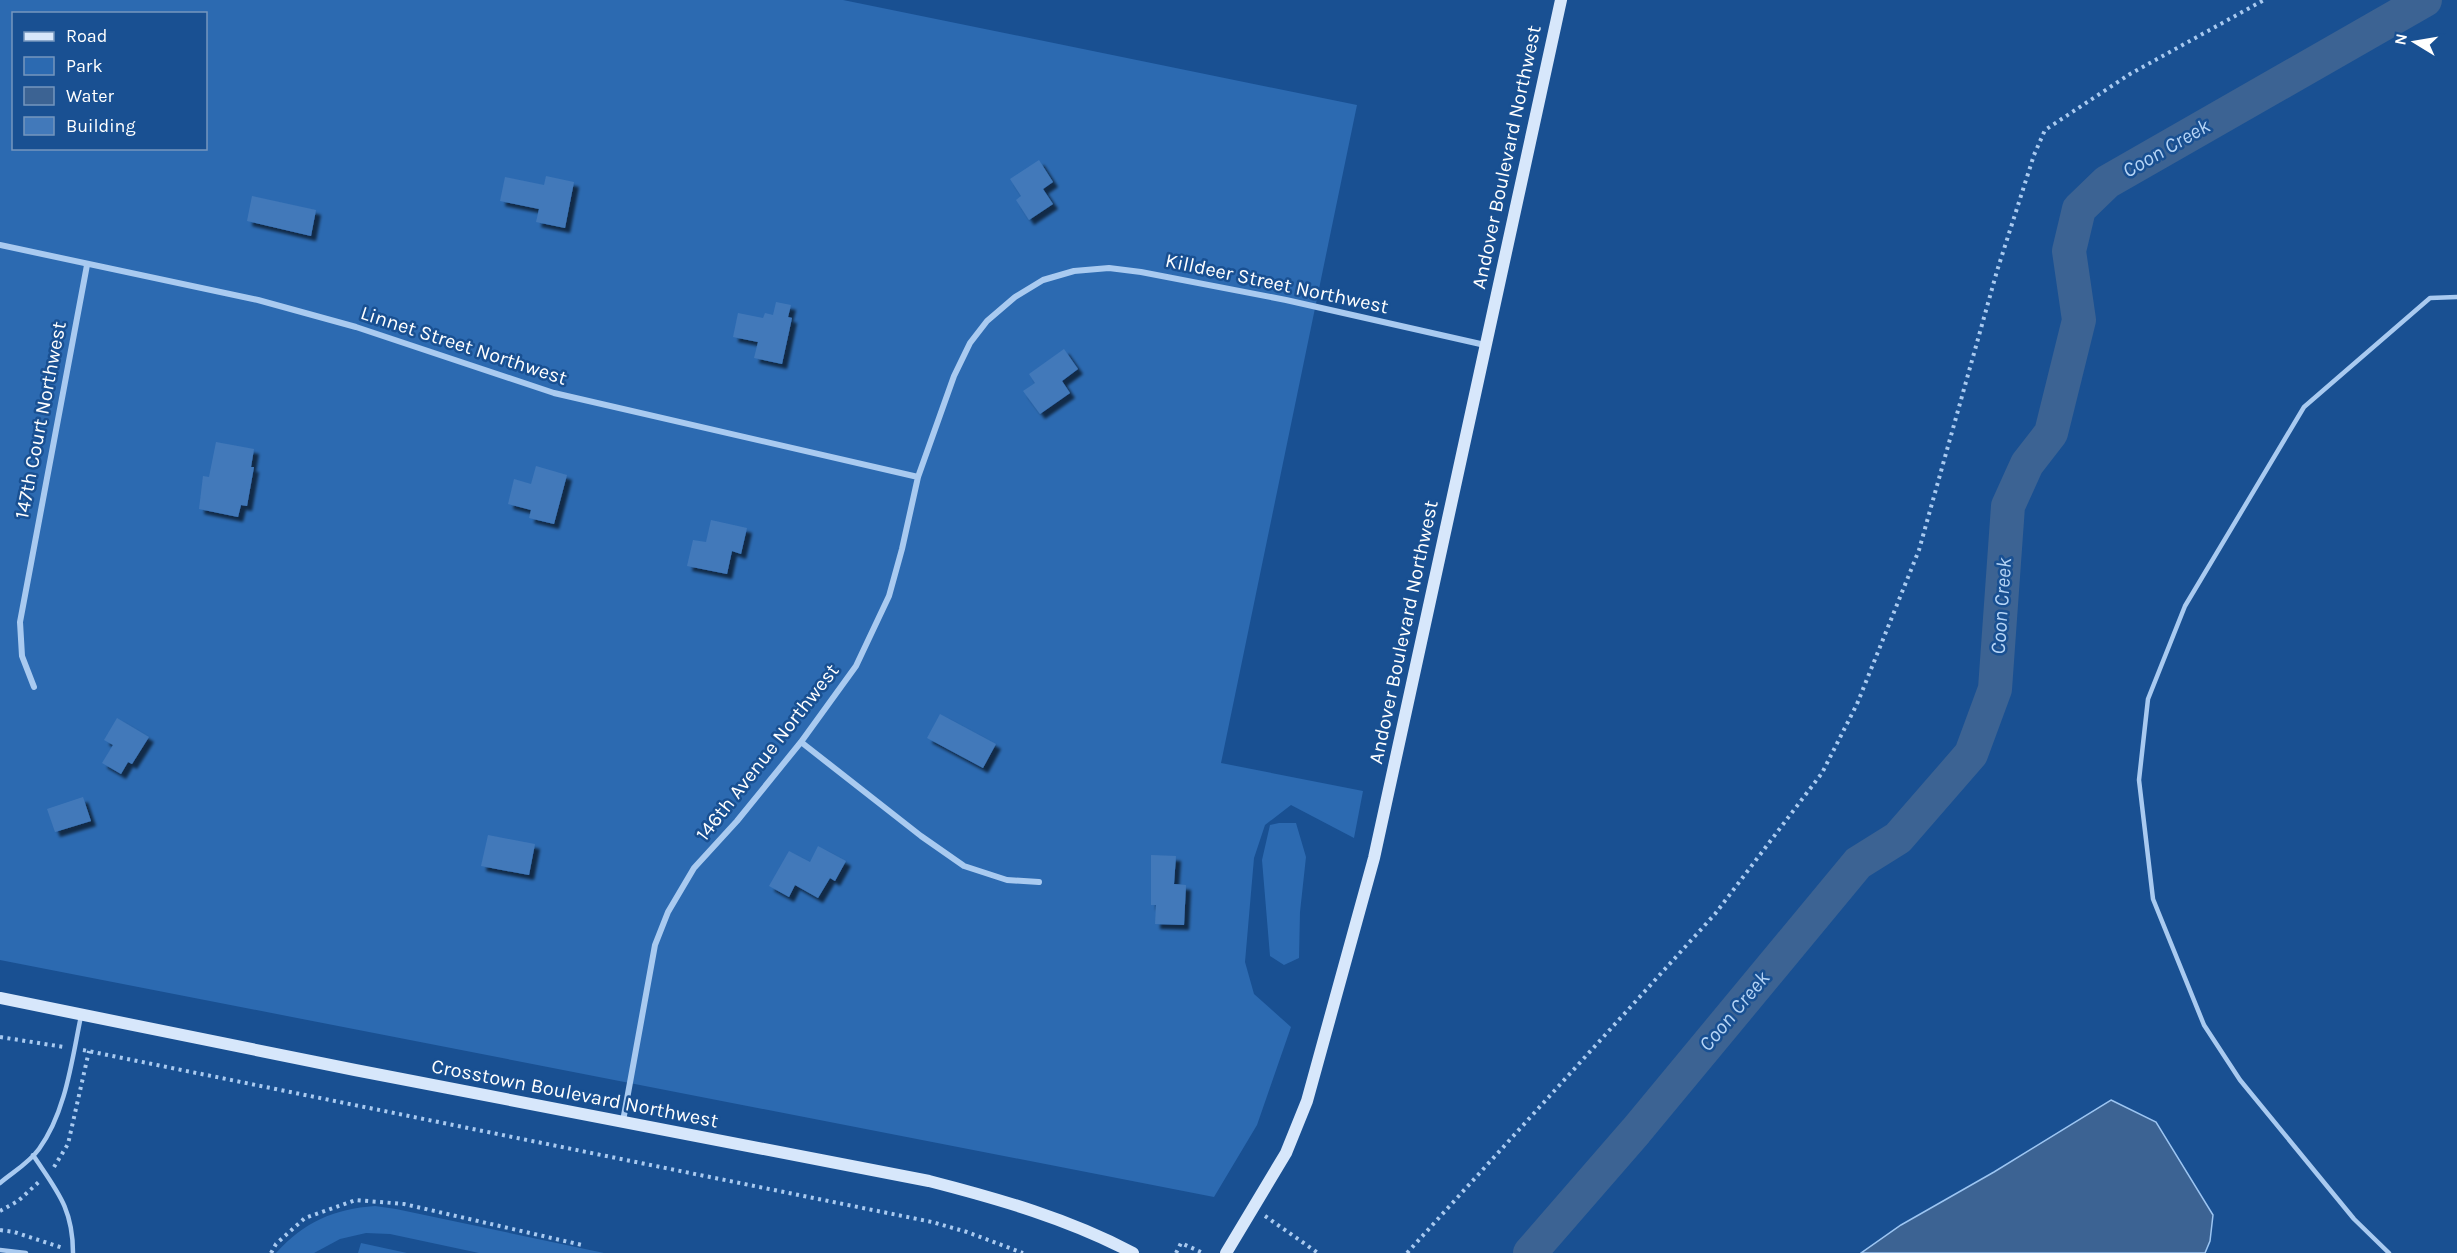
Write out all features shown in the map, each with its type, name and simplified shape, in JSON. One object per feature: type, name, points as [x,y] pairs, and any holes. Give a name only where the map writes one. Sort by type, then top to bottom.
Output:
[{"type":"street","name":"Andover Boulevard Northwest","points":[[1226,1253],[1286,1153],[1307,1101],[1374,858],[1561,0]]},
{"type":"street","name":"Linnet Street Northwest","points":[[0,244],[87,265],[258,300],[356,327],[554,393],[918,477]]},
{"type":"street","name":"147th Court Northwest","points":[[34,687],[22,656],[20,622],[87,265]]},
{"type":"street","name":"Killdeer Street Northwest","points":[[1060,274],[1091,268],[1141,272],[1286,300],[1485,345]]},
{"type":"street","name":"146th Avenue Northwest","points":[[623,1122],[655,945],[668,912],[694,868],[737,821],[801,742],[856,666],[871,638],[889,596],[918,477],[950,386],[970,343],[987,321],[1016,297],[1043,280],[1060,274]]},
{"type":"street","points":[[801,742],[921,836],[964,866],[1007,880],[1039,882]]},
{"type":"street","name":"Crosstown Boulevard Northwest","points":[[0,998],[929,1181],[973,1192],[1068,1223],[1133,1253]]},
{"type":"lane","points":[[2389,1253],[2354,1220],[2240,1080],[2204,1025],[2153,899],[2139,780],[2148,699],[2185,606],[2304,407],[2430,298],[2457,297]]},
{"type":"lane","points":[[0,1183],[33,1155],[51,1129],[66,1087],[81,1015]]},
{"type":"lane","points":[[33,1155],[64,1202],[73,1229],[73,1252]]},
{"type":"lane","points":[[0,1250],[26,1253]]},
{"type":"path","points":[[1407,1253],[1715,914],[1822,773],[1857,704],[1919,550],[1997,271],[2034,154],[2045,130],[2130,74],[2264,0]]},
{"type":"path","points":[[0,1037],[59,1046]]},
{"type":"path","points":[[93,1052],[920,1220],[968,1232],[1023,1253]]},
{"type":"path","points":[[271,1253],[276,1244],[305,1218],[356,1200],[404,1204],[582,1245]]},
{"type":"path","points":[[1253,1208],[1318,1253]]},
{"type":"path","points":[[0,1230],[14,1232],[73,1252]]},
{"type":"path","points":[[1176,1253],[1181,1243],[1203,1253]]},
{"type":"green space","points":[[0,0],[843,0],[1357,105],[1221,763],[1363,791],[1354,838],[1291,805],[1265,825],[1254,858],[1245,962],[1254,994],[1291,1027],[1257,1125],[1214,1197],[0,960]]},
{"type":"green space","points":[[1296,823],[1306,857],[1300,912],[1299,958],[1284,965],[1270,956],[1262,860],[1270,825]]},
{"type":"green space","points":[[375,1206],[604,1253],[479,1253],[390,1234],[366,1233],[340,1239],[314,1253],[276,1253],[298,1233],[321,1219],[346,1210]]},
{"type":"green space","points":[[361,1243],[407,1253],[358,1253]]},
{"type":"water","points":[[2111,1100],[2156,1122],[2213,1215],[2210,1241],[2205,1253],[1861,1253],[1901,1225],[1994,1172]]},
{"type":"building","points":[[1039,160],[1053,182],[1043,189],[1053,204],[1029,220],[1016,200],[1021,196],[1010,179]]},
{"type":"building","points":[[546,176],[574,182],[565,228],[536,222],[539,209],[500,201],[505,177],[544,185]]},
{"type":"building","points":[[252,196],[316,210],[311,236],[247,221]]},
{"type":"building","points":[[776,302],[791,305],[788,317],[792,318],[782,364],[754,358],[758,342],[733,337],[738,313],[763,318],[765,313],[773,315]]},
{"type":"building","points":[[1064,349],[1078,369],[1062,381],[1070,393],[1040,414],[1023,391],[1035,383],[1029,374]]},
{"type":"building","points":[[216,442],[254,449],[251,467],[254,467],[247,506],[241,505],[238,517],[199,509],[203,476],[209,477]]},
{"type":"building","points":[[536,466],[567,475],[554,524],[529,518],[531,510],[508,504],[514,479],[531,484]]},
{"type":"building","points":[[711,520],[747,528],[741,554],[732,551],[727,574],[687,566],[693,540],[706,542]]},
{"type":"building","points":[[940,714],[996,744],[983,768],[927,738]]},
{"type":"building","points":[[117,718],[149,737],[132,764],[128,762],[121,774],[102,763],[113,745],[104,740]]},
{"type":"building","points":[[83,797],[91,821],[55,832],[47,809]]},
{"type":"building","points":[[488,835],[535,844],[529,875],[481,866]]},
{"type":"building","points":[[818,846],[846,861],[835,881],[830,878],[818,898],[795,885],[789,897],[769,886],[789,851],[810,862]]},
{"type":"building","points":[[1151,855],[1176,856],[1174,884],[1186,885],[1184,925],[1155,924],[1156,905],[1151,905]]},
{"type":"waterway","name":"Coon Creek","points":[[1530,1253],[1636,1131],[1858,863],[1898,838],[1971,754],[1995,689],[2008,506],[2027,464],[2051,433],[2079,320],[2069,251],[2079,209],[2107,182],[2425,0]]}]
